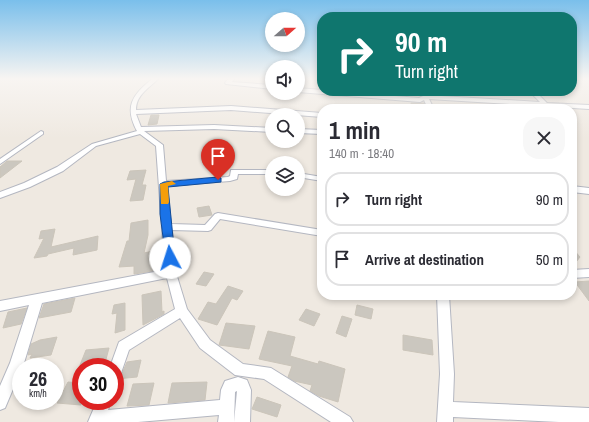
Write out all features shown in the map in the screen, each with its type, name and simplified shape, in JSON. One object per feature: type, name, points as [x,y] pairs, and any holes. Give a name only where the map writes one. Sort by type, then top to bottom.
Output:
[{"type":"street","points":[[135,99],[133,101],[133,112],[141,131],[160,145],[171,273],[182,311],[205,344],[240,370],[266,373],[345,422]]},
{"type":"street","points":[[404,99],[420,100],[422,99]]},
{"type":"street","points":[[459,99],[555,104]]},
{"type":"street","points":[[540,99],[544,103]]},
{"type":"street","points":[[577,106],[589,107]]},
{"type":"street","points":[[133,112],[231,108],[317,115]]},
{"type":"street","points":[[0,195],[60,170],[94,145],[141,131],[214,127],[265,130]]},
{"type":"street","points":[[305,131],[317,132]]},
{"type":"street","points":[[0,162],[41,132]]},
{"type":"street","points":[[164,184],[230,179],[234,177],[234,172],[250,170],[265,171]]},
{"type":"street","points":[[305,176],[317,178]]},
{"type":"street","points":[[577,190],[589,191]]},
{"type":"street","points":[[167,227],[208,228],[218,216],[317,232]]},
{"type":"street","points":[[0,306],[171,273]]},
{"type":"street","points":[[577,274],[589,273]]},
{"type":"street","points":[[0,403],[17,363],[37,299]]},
{"type":"street","points":[[443,300],[447,374],[445,416],[589,416]]},
{"type":"street","points":[[120,358],[124,346],[182,311]]},
{"type":"street","points":[[100,410],[96,420],[226,415],[236,388],[240,370]]},
{"type":"street","points":[[236,388],[242,422]]},
{"type":"building","points":[[411,103],[424,104],[411,104]]},
{"type":"building","points":[[151,115],[159,115],[157,124],[148,125]]},
{"type":"building","points":[[7,161],[22,161],[0,178],[0,167]]},
{"type":"building","points":[[146,170],[142,185],[146,185],[143,200],[130,201],[136,179],[127,180],[130,171]]},
{"type":"building","points":[[209,206],[212,215],[199,217],[197,208]]},
{"type":"building","points":[[148,220],[148,235],[144,253],[153,251],[154,271],[134,274],[134,266],[119,267],[127,241],[129,241],[131,223]]},
{"type":"building","points":[[55,229],[51,247],[98,236],[97,250],[73,255],[74,248],[48,254],[47,256],[34,258],[44,238],[39,239],[41,231]]},
{"type":"building","points":[[577,254],[580,257],[577,261]]},
{"type":"building","points":[[204,272],[214,274],[206,286],[196,284]]},
{"type":"building","points":[[589,281],[589,301],[577,285],[577,282]]},
{"type":"building","points":[[228,286],[243,291],[237,300],[232,298],[217,325],[198,319],[208,302],[216,304]]},
{"type":"building","points":[[161,291],[162,312],[164,311],[164,314],[143,325],[142,295]]},
{"type":"building","points":[[75,298],[71,312],[39,318],[44,304]]},
{"type":"building","points":[[125,303],[125,330],[115,333],[117,313],[112,314],[114,305]]},
{"type":"building","points":[[357,305],[373,309],[371,319],[355,315]]},
{"type":"building","points":[[27,308],[21,324],[3,328],[8,312]]},
{"type":"building","points":[[306,309],[320,314],[314,326],[299,320]]},
{"type":"building","points":[[342,316],[352,319],[346,337],[336,333]]},
{"type":"building","points":[[226,323],[255,326],[249,349],[219,345]]},
{"type":"building","points":[[268,331],[295,337],[290,356],[318,364],[319,361],[345,369],[338,402],[319,396],[310,391],[312,385],[294,381],[288,377],[292,366],[259,359]]},
{"type":"building","points":[[403,335],[432,340],[433,355],[403,350]]},
{"type":"building","points":[[57,337],[51,355],[30,358],[32,354],[28,355],[31,344],[40,340]]},
{"type":"building","points":[[109,348],[106,358],[83,358],[86,350]]},
{"type":"building","points":[[141,360],[137,377],[124,378],[124,369],[127,362]]},
{"type":"building","points":[[68,382],[72,382],[72,404],[64,404],[64,390]]},
{"type":"building","points":[[207,382],[205,400],[168,403],[172,383]]},
{"type":"building","points":[[154,383],[149,405],[127,406],[133,384]]},
{"type":"building","points":[[257,397],[281,405],[277,417],[252,409]]},
{"type":"slow traffic","points":[[164,202],[164,184],[172,184]]},
{"type":"route","points":[[170,258],[165,214],[164,184],[218,180]]}]
